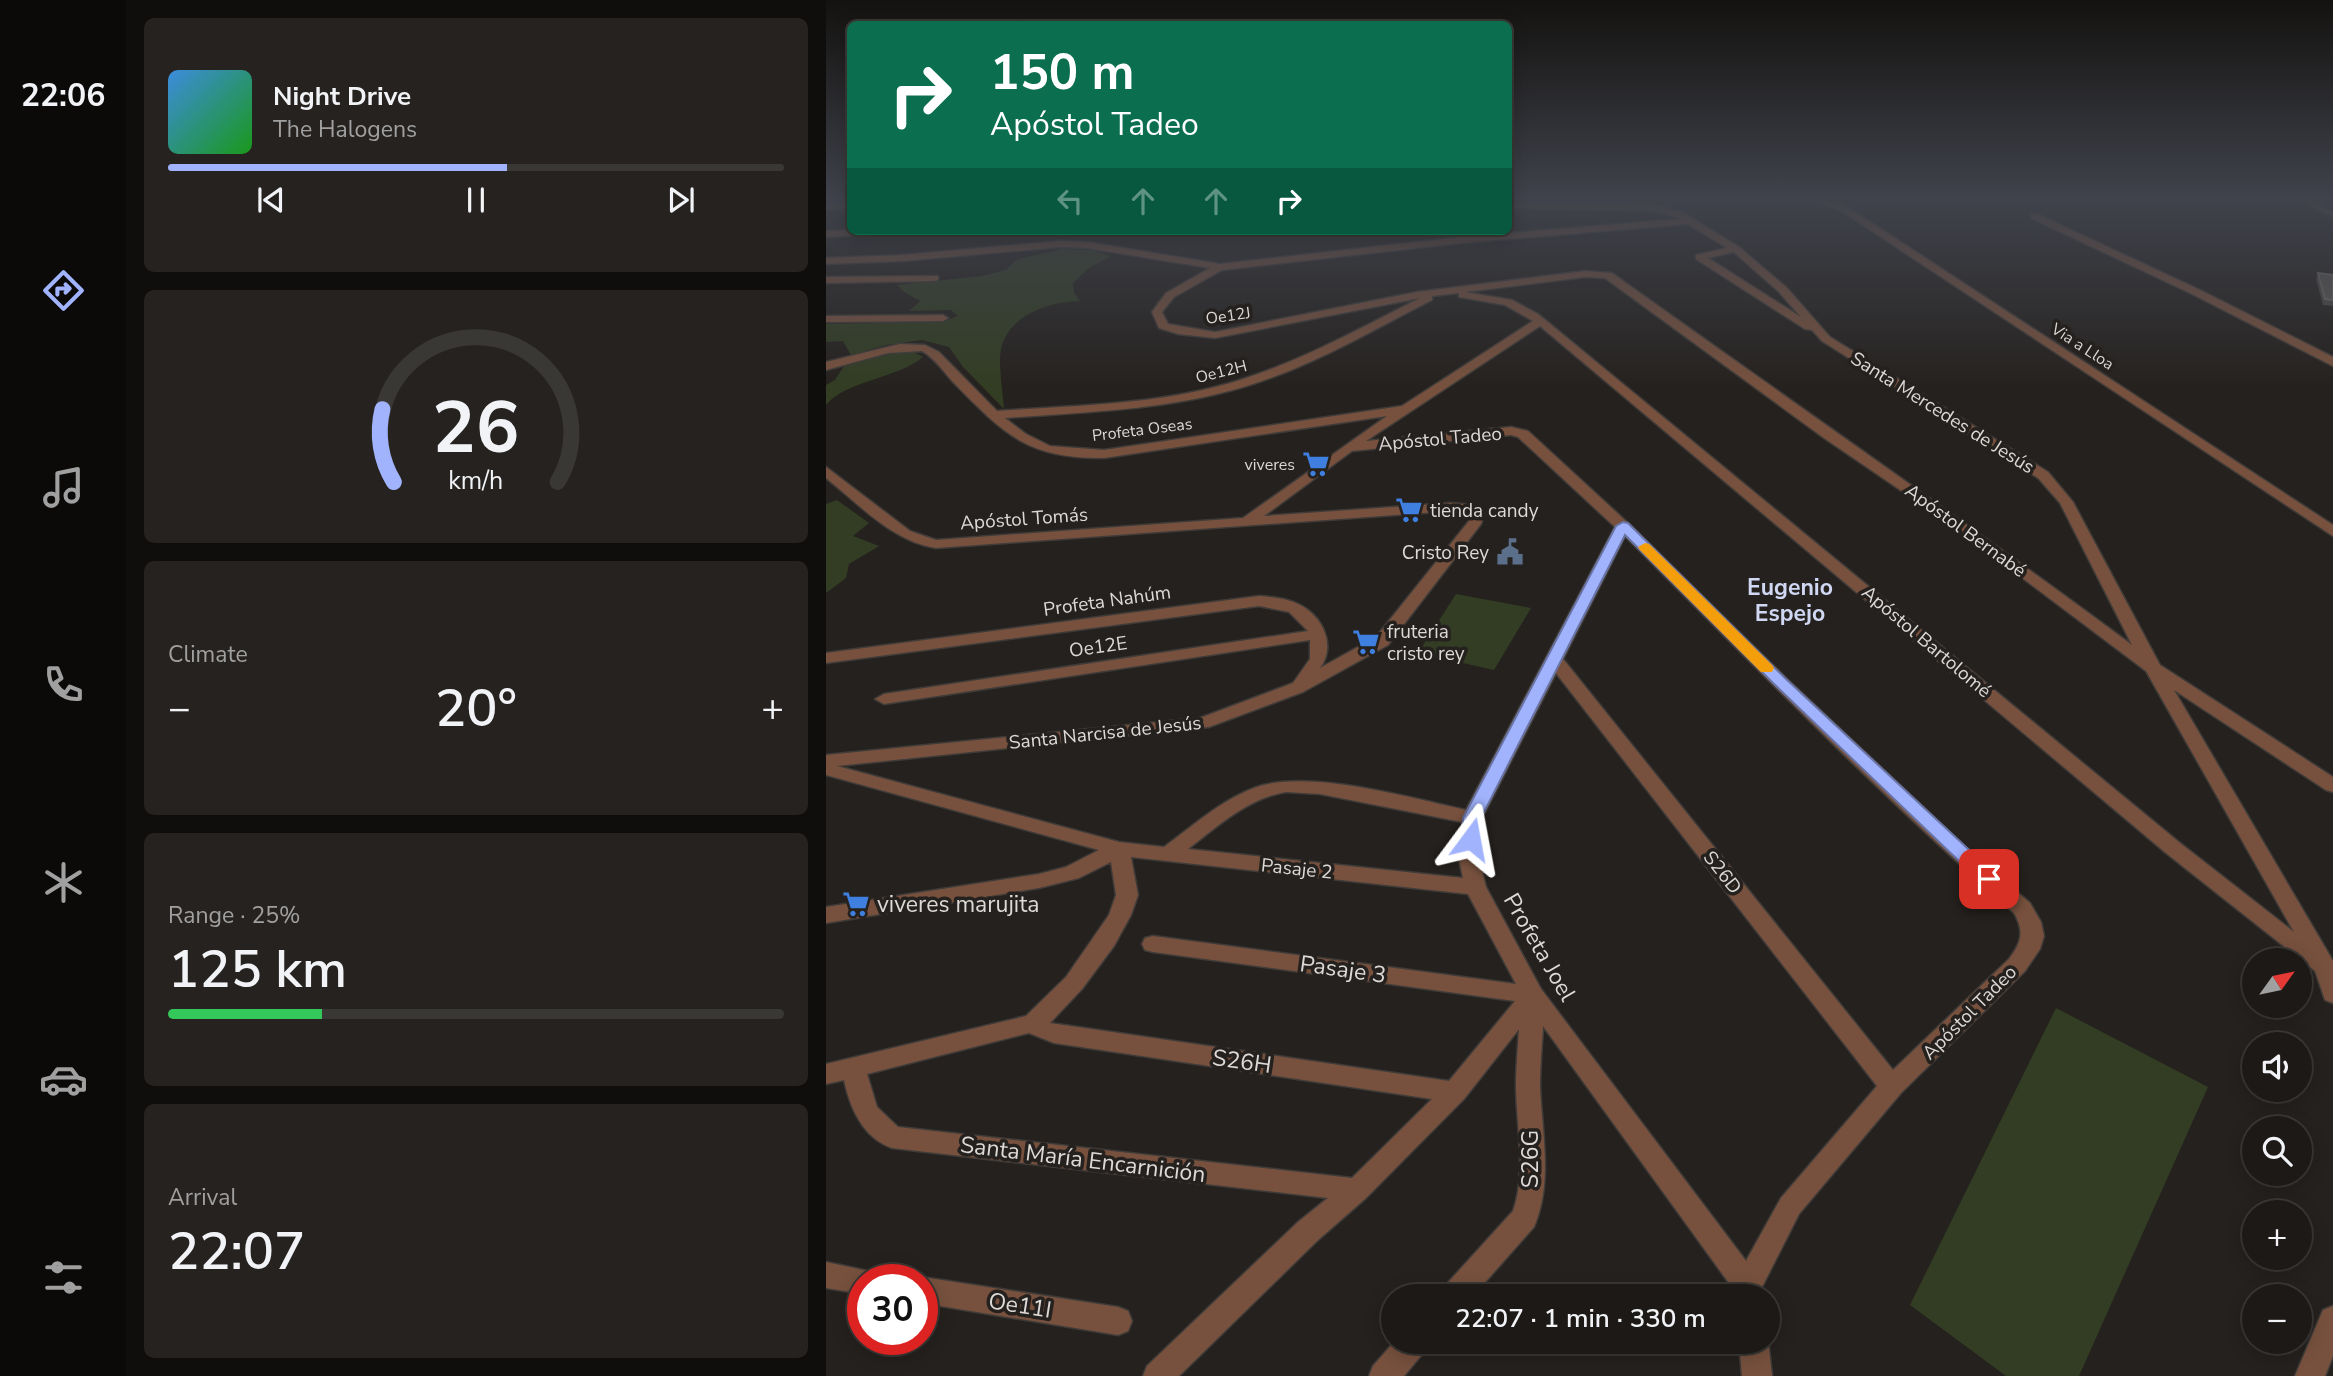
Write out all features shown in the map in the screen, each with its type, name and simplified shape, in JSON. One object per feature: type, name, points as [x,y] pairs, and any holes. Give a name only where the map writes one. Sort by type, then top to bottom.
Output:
[{"type":"street","points":[[1185,261],[1220,267]]},
{"type":"street","name":"Oe12J","points":[[1273,261],[1220,267],[1170,295],[1157,310],[1163,326],[1178,331],[1214,335],[1353,306],[1440,292]]},
{"type":"street","points":[[1706,261],[1826,339]]},
{"type":"street","name":"Santa Mercedes de Jesús","points":[[1751,261],[1783,290],[1826,339],[2043,475],[2066,502],[2153,668],[2330,970],[2333,994]]},
{"type":"street","name":"Via a Lloa","points":[[1923,261],[2333,532]]},
{"type":"street","points":[[2130,261],[2333,362]]},
{"type":"street","name":"Apóstol Bernabé","points":[[1440,292],[1600,273],[1615,279],[1829,435],[1961,525],[2153,668],[2333,786]]},
{"type":"street","points":[[826,280],[934,278]]},
{"type":"street","name":"Apóstol Bartolomé","points":[[1440,292],[1508,302],[1527,310],[2173,848],[2330,970]]},
{"type":"street","name":"Oe12H","points":[[992,415],[1145,403],[1253,379],[1283,370],[1440,292]]},
{"type":"street","points":[[826,319],[943,317]]},
{"type":"street","points":[[1250,520],[1348,447],[1540,321]]},
{"type":"street","name":"Profeta Oseas","points":[[826,366],[893,349],[922,348],[932,352],[992,415],[1042,448],[1064,453],[1104,454],[1402,410]]},
{"type":"street","name":"Apóstol Tadeo","points":[[1348,447],[1497,432],[1523,434],[1623,526],[1789,691],[1970,863],[2022,908],[2030,922],[2032,936],[2029,949],[2017,965],[1892,1086],[1790,1206],[1753,1284]]},
{"type":"street","name":"Apóstol Tomás","points":[[826,471],[905,534],[919,541],[936,544],[1250,520]]},
{"type":"street","name":"Santa Narcisa de Jesús","points":[[826,761],[1203,723],[1297,688],[1382,641],[1476,521],[1477,514],[1468,508],[1451,507],[1250,520]]},
{"type":"street","name":"Profeta Joel","points":[[1623,526],[1472,818],[1469,859],[1475,887],[1533,995],[1743,1284]]},
{"type":"street","name":"Profeta Nahúm","points":[[826,659],[1259,601],[1282,601],[1298,609],[1319,635]]},
{"type":"street","points":[[1297,688],[1318,659],[1319,635]]},
{"type":"street","name":"Oe12E","points":[[884,699],[1319,635]]},
{"type":"street","name":"S26D","points":[[1553,658],[1892,1086]]},
{"type":"street","points":[[826,769],[1119,849]]},
{"type":"street","points":[[1168,855],[1217,817],[1253,796],[1275,787],[1295,784],[1472,818]]},
{"type":"street","points":[[826,915],[1039,881],[1072,873],[1119,849]]},
{"type":"street","points":[[826,1074],[1033,1023],[1074,983],[1120,915],[1127,895],[1119,849]]},
{"type":"street","name":"Pasaje 2","points":[[1119,849],[1475,887]]},
{"type":"street","name":"Pasaje 3","points":[[1153,943],[1533,995]]},
{"type":"street","points":[[1158,1376],[1308,1231],[1357,1190],[1455,1092],[1533,995]]},
{"type":"street","name":"S26G","points":[[1466,1284],[1524,1218],[1530,1201],[1532,1181],[1528,1083],[1533,995]]},
{"type":"street","name":"S26H","points":[[1033,1023],[1054,1034],[1455,1092]]},
{"type":"street","name":"Santa María Encarnición","points":[[853,1067],[862,1107],[874,1124],[892,1137],[1357,1190]]},
{"type":"street","points":[[826,1275],[847,1278]]},
{"type":"street","name":"Oe11I","points":[[938,1293],[1118,1321]]},
{"type":"street","points":[[2310,1376],[2333,1320]]},
{"type":"street","points":[[1384,1376],[1403,1354]]},
{"type":"street","points":[[1755,1354],[1757,1376]]},
{"type":"green space","points":[[1015,261],[1101,261],[1089,268],[1073,283],[1074,293],[1080,301],[1056,304],[1032,312],[1012,327],[1005,337],[1000,362],[1004,409],[963,367],[949,347],[922,340],[886,345],[851,355],[843,341],[826,342],[826,324],[942,322],[958,316],[951,310],[909,311],[920,301],[897,285],[982,276],[1006,270]]},
{"type":"green space","points":[[898,351],[912,351],[923,357],[900,370],[846,390],[826,405],[826,385],[835,380],[844,366]]},
{"type":"green space","points":[[837,500],[869,523],[853,536],[879,546],[849,564],[846,578],[826,593],[826,504]]},
{"type":"green space","points":[[1456,594],[1531,608],[1494,670],[1418,653]]},
{"type":"green space","points":[[2056,1008],[2208,1087],[2079,1376],[2006,1376],[1910,1305]]},
{"type":"building","points":[[2318,273],[2333,275],[2333,300],[2325,299]]},
{"type":"slow traffic","points":[[1645,547],[1767,668]]},
{"type":"place","name":"viveres","points":[[1316,464]]},
{"type":"place","name":"tienda candy","points":[[1409,510]]},
{"type":"place","name":"Cristo Rey","points":[[1510,552]]},
{"type":"place","name":"fruteria cristo rey","points":[[1366,642]]},
{"type":"place","name":"viveres marujita","points":[[856,904]]},
{"type":"district","name":"Eugenio Espejo","points":[[1790,600]]},
{"type":"route","points":[[1471,839],[1472,818],[1623,526],[1779,681],[1989,879]]}]
